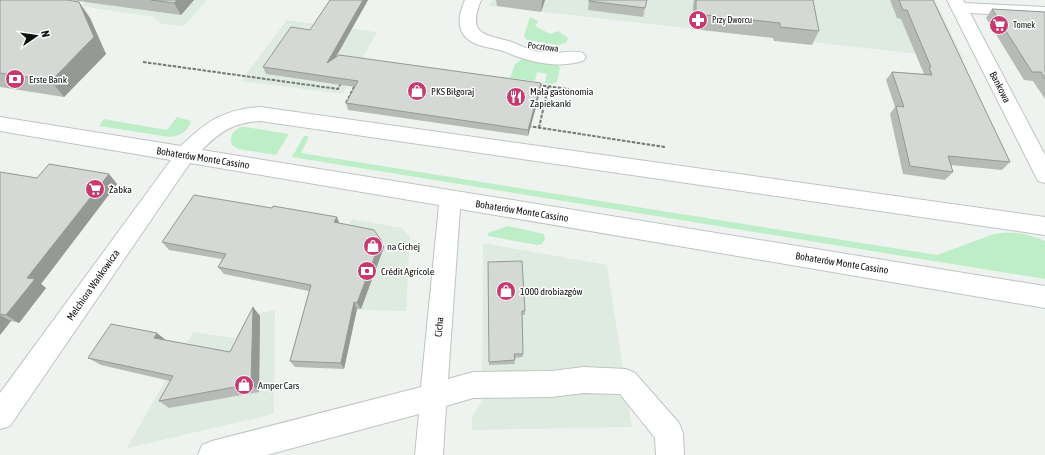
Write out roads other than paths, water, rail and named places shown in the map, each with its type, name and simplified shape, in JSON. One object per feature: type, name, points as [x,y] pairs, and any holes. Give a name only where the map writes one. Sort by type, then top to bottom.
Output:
[{"type":"street","points":[[474,0],[467,16],[467,23],[470,30],[477,38],[486,42],[508,46]]},
{"type":"street","points":[[957,4],[1045,12]]},
{"type":"street","name":"Bankowa","points":[[957,4],[1045,175]]},
{"type":"street","name":"Melchiora Wańkowicza","points":[[0,416],[185,155],[217,124],[232,116],[260,114],[1045,226]]},
{"type":"street","name":"Bohaterów Monte Cassino","points":[[0,124],[1045,297]]},
{"type":"street","name":"Cicha","points":[[429,455],[450,199]]},
{"type":"street","points":[[212,455],[382,412],[473,385],[551,384],[584,380],[626,382],[669,434],[670,455]]},
{"type":"place","name":"Przy Dworcu","points":[[698,20]]},
{"type":"place","name":"Tomek","points":[[999,25]]},
{"type":"place","name":"Erste Bank","points":[[15,79]]},
{"type":"place","name":"PKS Biłgoraj","points":[[417,91]]},
{"type":"place","name":"Mała gastonomia Zapiekanki","points":[[516,97]]},
{"type":"place","name":"Żabka","points":[[95,189]]},
{"type":"place","name":"na Cichej","points":[[373,246]]},
{"type":"place","name":"Crédit Agricole","points":[[367,271]]},
{"type":"place","name":"1000 drobiazgów","points":[[506,291]]},
{"type":"place","name":"Amper Cars","points":[[244,385]]}]
